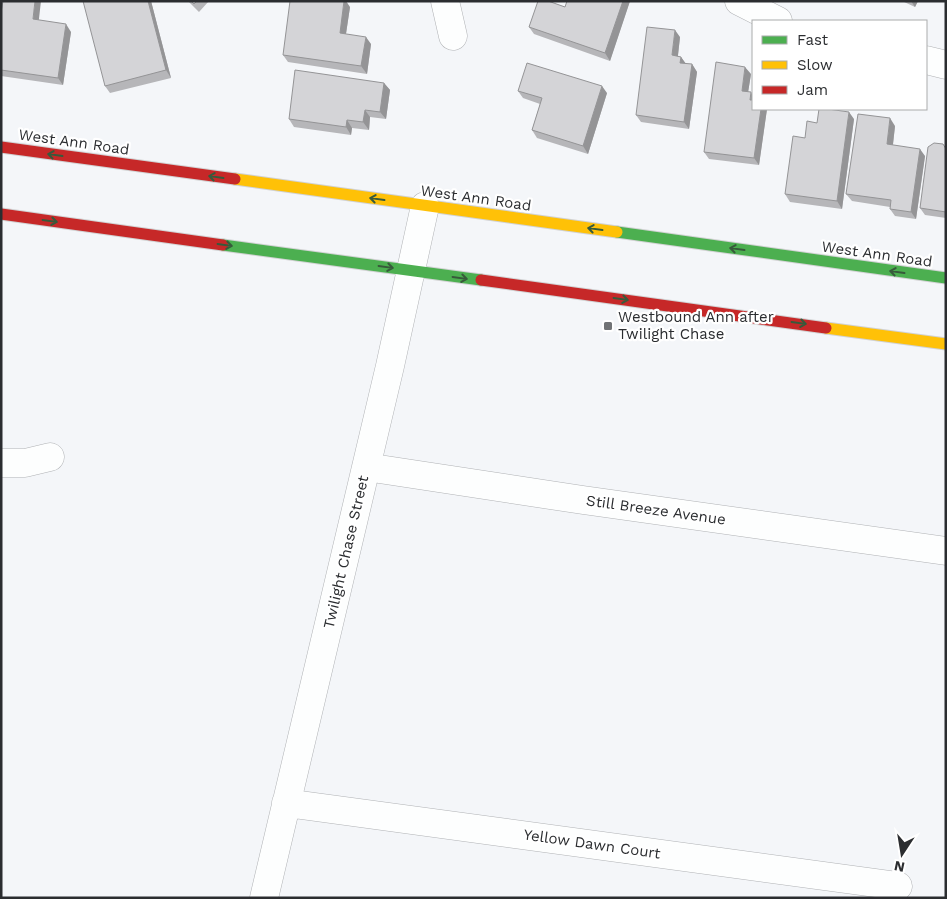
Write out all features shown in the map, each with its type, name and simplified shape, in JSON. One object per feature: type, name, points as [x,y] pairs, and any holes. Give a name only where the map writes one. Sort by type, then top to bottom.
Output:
[{"type":"main road","name":"West Ann Road","points":[[1,147],[946,278]]},
{"type":"main road","points":[[1,214],[946,344]]},
{"type":"street","points":[[445,1],[453,36]]},
{"type":"street","points":[[739,1],[776,20]]},
{"type":"street","points":[[927,60],[946,65]]},
{"type":"street","name":"Twilight Chase Street","points":[[264,898],[426,206]]},
{"type":"street","points":[[1,463],[25,463],[50,457]]},
{"type":"street","name":"Still Breeze Avenue","points":[[366,467],[583,500],[946,551]]},
{"type":"street","name":"Yellow Dawn Court","points":[[286,803],[898,886]]},
{"type":"building","points":[[3,1],[35,1],[33,19],[66,24],[58,78],[1,70],[1,12]]},
{"type":"building","points":[[83,1],[148,1],[166,70],[105,86]]},
{"type":"building","points":[[290,1],[344,1],[340,33],[366,37],[361,66],[283,55]]},
{"type":"building","points":[[538,1],[548,1],[565,7],[567,1],[623,1],[605,53],[529,27]]},
{"type":"building","points":[[647,27],[675,30],[672,55],[681,57],[680,63],[692,64],[684,122],[636,115]]},
{"type":"building","points":[[716,62],[745,67],[742,91],[751,92],[752,110],[761,110],[754,158],[704,152]]},
{"type":"building","points":[[527,63],[602,86],[583,146],[532,130],[542,98],[518,91]]},
{"type":"building","points":[[295,70],[384,83],[380,112],[365,110],[363,122],[347,120],[346,127],[289,119]]},
{"type":"building","points":[[819,110],[849,112],[837,201],[785,194],[793,136],[805,138],[807,121],[817,123]]},
{"type":"building","points":[[858,114],[890,118],[887,144],[920,149],[911,212],[890,209],[891,200],[846,194]]},
{"type":"building","points":[[934,143],[943,144],[946,149],[946,212],[920,208],[928,147]]},
{"type":"traffic: fast","points":[[617,232],[946,278]]},
{"type":"traffic: fast","points":[[223,245],[481,280]]},
{"type":"traffic: slow","points":[[235,179],[617,232]]},
{"type":"traffic: slow","points":[[826,328],[946,344]]},
{"type":"traffic: jam","points":[[1,147],[235,179]]},
{"type":"traffic: jam","points":[[1,214],[223,245]]},
{"type":"traffic: jam","points":[[481,280],[826,328]]},
{"type":"place","name":"Westbound Ann after Twilight Chase","points":[[608,326]]}]
